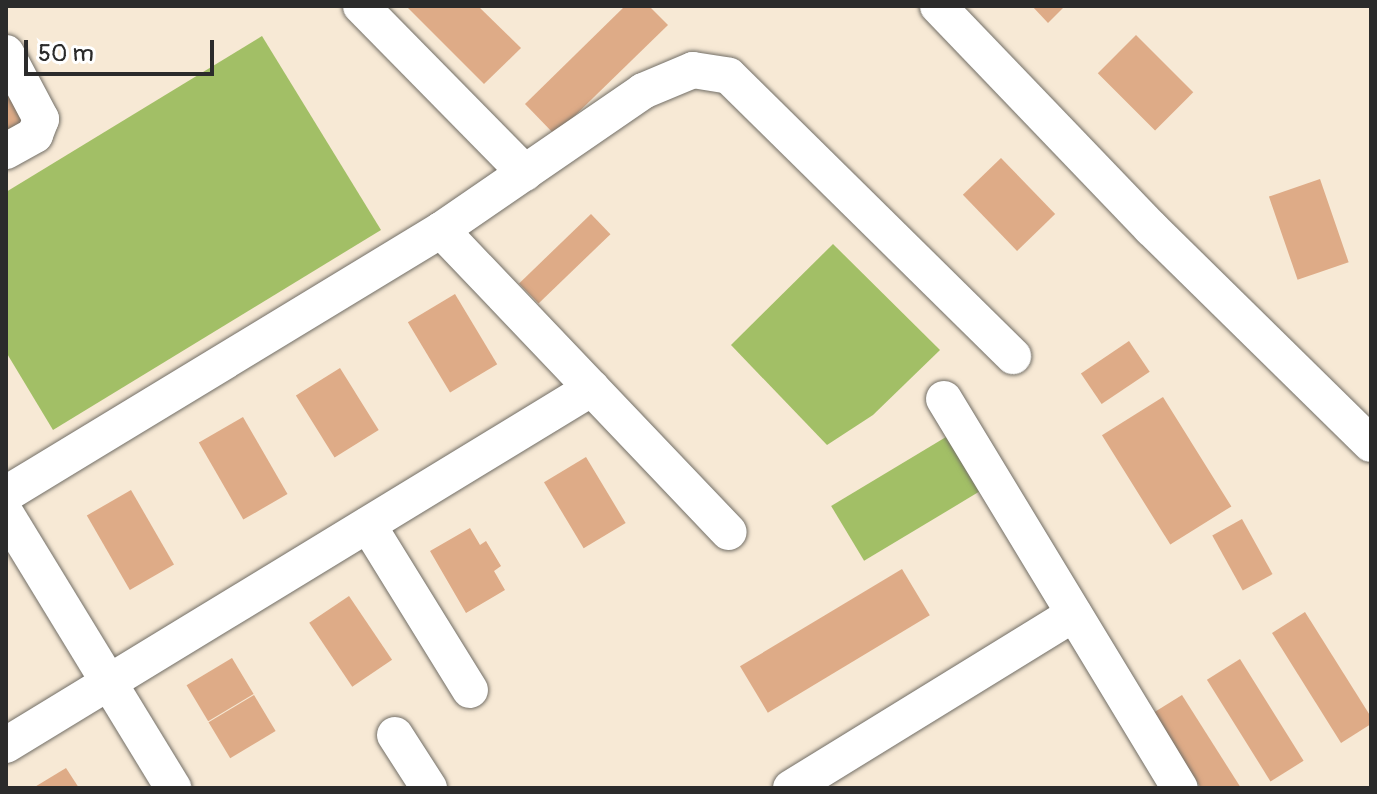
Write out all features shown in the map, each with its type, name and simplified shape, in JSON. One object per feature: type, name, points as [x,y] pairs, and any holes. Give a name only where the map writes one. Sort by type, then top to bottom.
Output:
[{"type":"lane","points":[[361,6],[525,173]]},
{"type":"lane","points":[[938,6],[1151,228],[1371,444]]},
{"type":"lane","points":[[6,53],[41,119],[35,135],[6,151]]},
{"type":"lane","points":[[6,494],[441,230],[643,91],[693,70],[729,76],[1013,356]]},
{"type":"lane","points":[[441,230],[729,532]]},
{"type":"lane","points":[[6,745],[592,388]]},
{"type":"lane","points":[[944,399],[1180,788]]},
{"type":"lane","points":[[6,514],[173,788]]},
{"type":"lane","points":[[368,525],[470,690]]},
{"type":"lane","points":[[791,788],[1074,614]]},
{"type":"lane","points":[[395,735],[429,788]]},
{"type":"green space","points":[[262,36],[381,230],[53,430],[6,352],[6,192]]},
{"type":"green space","points":[[833,244],[940,350],[873,415],[827,445],[731,345]]},
{"type":"green space","points":[[946,437],[979,492],[864,561],[831,506]]},
{"type":"building","points":[[406,6],[478,6],[521,48],[484,84]]},
{"type":"building","points":[[625,6],[649,6],[668,25],[555,135],[525,104]]},
{"type":"building","points":[[1032,6],[1065,6],[1048,23]]},
{"type":"building","points":[[1136,35],[1193,92],[1155,130],[1098,73]]},
{"type":"building","points":[[6,76],[33,130],[6,144]]},
{"type":"building","points":[[1001,158],[1055,214],[1017,251],[963,195]]},
{"type":"building","points":[[1320,179],[1349,262],[1298,280],[1269,197]]},
{"type":"building","points":[[591,214],[610,234],[539,304],[519,283]]},
{"type":"building","points":[[455,294],[497,364],[450,393],[408,322]]},
{"type":"building","points":[[1129,341],[1150,372],[1102,404],[1081,373]]},
{"type":"building","points":[[340,368],[379,430],[335,457],[296,396]]},
{"type":"building","points":[[1163,397],[1231,506],[1170,545],[1102,435]]},
{"type":"building","points":[[243,417],[288,494],[243,520],[199,442]]},
{"type":"building","points":[[586,457],[626,523],[584,548],[544,482]]},
{"type":"building","points":[[131,490],[174,564],[130,590],[87,516]]},
{"type":"building","points":[[1242,519],[1273,574],[1243,591],[1212,535]]},
{"type":"building","points":[[470,528],[480,545],[486,541],[501,566],[494,571],[505,590],[466,613],[430,551]]},
{"type":"building","points":[[902,569],[930,615],[768,713],[740,666]]},
{"type":"building","points":[[349,596],[392,660],[352,687],[309,623]]},
{"type":"building","points":[[1305,612],[1371,717],[1371,724],[1341,743],[1272,633]]},
{"type":"building","points":[[232,658],[254,694],[208,721],[187,685]]},
{"type":"building","points":[[1240,659],[1304,761],[1271,781],[1207,680]]},
{"type":"building","points":[[254,695],[276,731],[230,758],[209,722]]},
{"type":"building","points":[[1182,695],[1241,788],[1201,788],[1153,713]]},
{"type":"building","points":[[66,768],[79,788],[33,788]]}]
